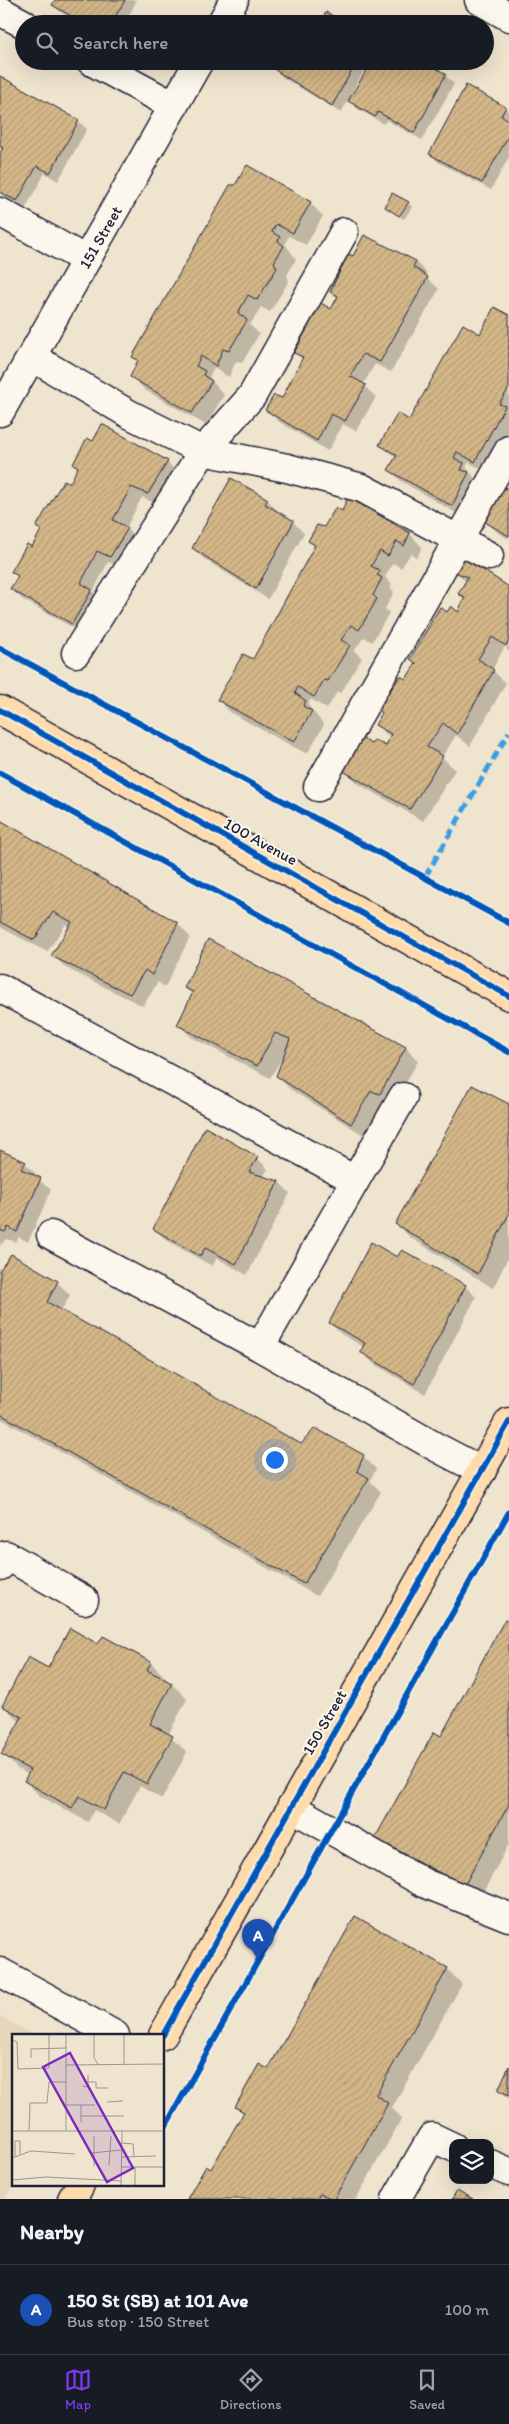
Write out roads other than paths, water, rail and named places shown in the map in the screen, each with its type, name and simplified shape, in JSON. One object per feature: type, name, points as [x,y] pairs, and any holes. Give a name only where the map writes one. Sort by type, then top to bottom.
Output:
[{"type":"main road","name":"100 Avenue","points":[[0,710],[509,996]]},
{"type":"main road","name":"150 Street","points":[[164,2034],[509,1422]]},
{"type":"main road","points":[[72,2199],[79,2186]]},
{"type":"street","points":[[226,15],[234,0]]},
{"type":"street","points":[[479,0],[509,17]]},
{"type":"street","points":[[0,11],[15,19]]},
{"type":"street","points":[[108,70],[174,106]]},
{"type":"street","name":"151 Street","points":[[0,412],[194,70]]},
{"type":"street","points":[[0,212],[86,260]]},
{"type":"street","points":[[76,653],[203,450],[252,396],[344,232]]},
{"type":"street","points":[[32,357],[129,414],[203,450],[287,468],[362,488],[489,556]]},
{"type":"street","points":[[318,787],[509,450]]},
{"type":"street","points":[[0,988],[355,1180]]},
{"type":"street","points":[[260,1347],[403,1096]]},
{"type":"street","points":[[51,1235],[260,1347],[482,1471]]},
{"type":"street","points":[[0,1566],[6,1555],[84,1600]]},
{"type":"street","points":[[291,1807],[424,1883],[509,1918]]},
{"type":"street","points":[[0,1972],[112,2034]]},
{"type":"street","points":[[396,2199],[432,2137],[449,2145]]},
{"type":"street","points":[[494,2166],[509,2172]]},
{"type":"place","name":"150 St (SB) at 101 Ave","points":[[258,1960]]}]
